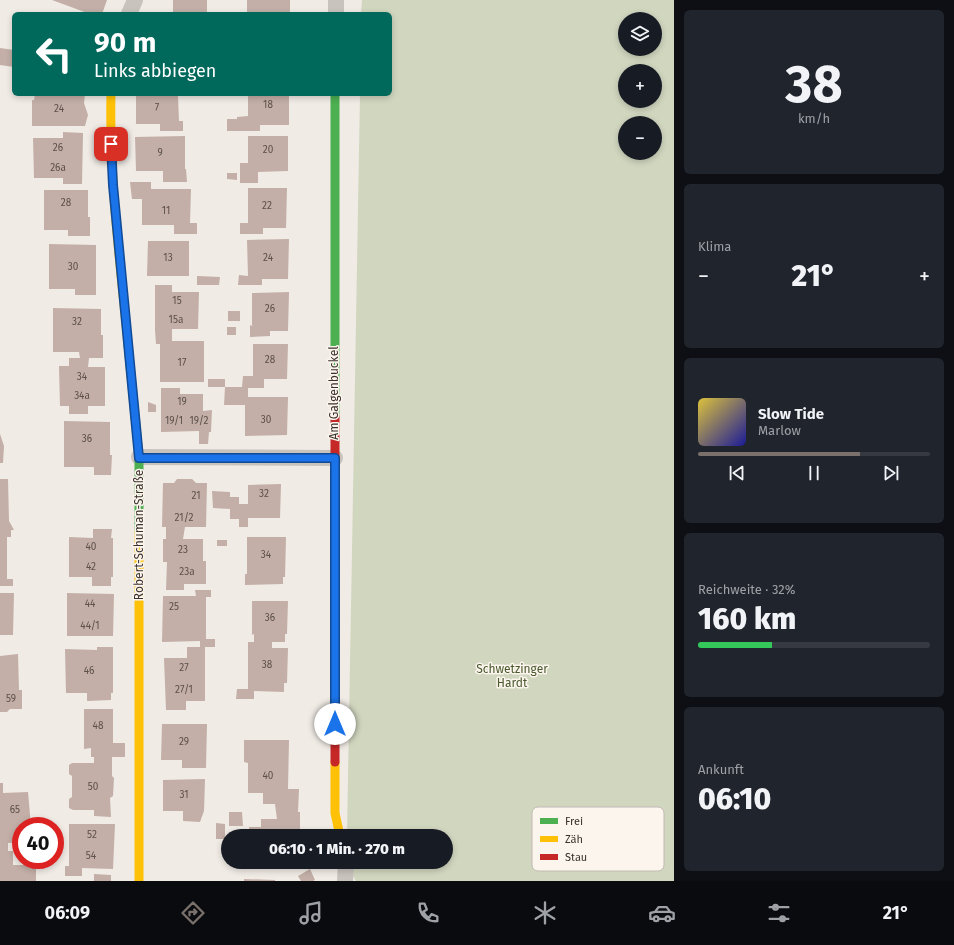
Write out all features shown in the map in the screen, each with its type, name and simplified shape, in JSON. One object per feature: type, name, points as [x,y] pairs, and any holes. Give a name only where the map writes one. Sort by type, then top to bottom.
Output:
[{"type":"street","points":[[130,12],[135,0]]},
{"type":"street","points":[[336,0],[336,12]]},
{"type":"street","name":"Robert-Schuman-Straße","points":[[111,96],[110,131],[113,185],[139,458],[139,881]]},
{"type":"street","name":"Am Galgenbuckel","points":[[335,96],[335,813],[338,829]]},
{"type":"street","points":[[139,458],[335,458]]},
{"type":"street","points":[[345,881],[346,869]]},
{"type":"green space","name":"Schwetzinger Hardt","points":[[362,0],[674,0],[674,881],[356,881],[349,869],[453,869],[453,829],[347,829],[360,96],[392,96],[392,12],[361,12]]},
{"type":"building","points":[[52,0],[107,0],[103,12],[85,12]]},
{"type":"building","points":[[173,0],[207,0],[207,12],[173,12]]},
{"type":"building","points":[[247,0],[290,0],[290,12],[247,12]]},
{"type":"building","points":[[0,48],[12,50],[12,67],[0,65]]},
{"type":"building","points":[[35,96],[85,96],[84,103],[88,115],[85,126],[32,126],[32,100],[34,100]]},
{"type":"building","points":[[136,96],[178,96],[179,121],[183,121],[183,131],[160,131],[160,124],[136,124]]},
{"type":"building","points":[[248,96],[289,96],[289,125],[260,125],[260,131],[227,131],[227,119],[237,119],[237,117],[248,116]]},
{"type":"building","points":[[63,132],[83,133],[82,184],[63,184],[63,178],[34,178],[33,138],[63,138]]},
{"type":"building","points":[[185,136],[185,169],[187,182],[163,182],[163,171],[136,171],[135,137]]},
{"type":"building","points":[[248,136],[288,136],[288,171],[258,172],[258,183],[240,183],[240,163],[248,163]]},
{"type":"building","points":[[227,173],[237,173],[237,180],[227,179]]},
{"type":"building","points":[[130,182],[151,182],[151,189],[191,189],[190,223],[197,223],[197,234],[174,234],[174,225],[142,225],[142,199],[132,199]]},
{"type":"building","points":[[248,188],[287,188],[286,228],[263,228],[263,234],[240,234],[240,223],[248,223]]},
{"type":"building","points":[[44,190],[88,190],[90,236],[68,236],[68,230],[44,230]]},
{"type":"building","points":[[289,239],[288,279],[262,279],[262,285],[238,285],[239,275],[248,276],[247,240]]},
{"type":"building","points":[[148,241],[189,241],[189,276],[147,276]]},
{"type":"building","points":[[49,244],[96,245],[96,295],[75,295],[75,289],[49,289]]},
{"type":"building","points":[[197,276],[220,277],[219,285],[197,285]]},
{"type":"building","points":[[155,285],[172,285],[172,292],[199,292],[198,329],[172,329],[172,341],[204,341],[204,382],[160,382],[160,344],[156,344],[155,330]]},
{"type":"building","points":[[289,292],[288,331],[270,331],[270,336],[250,337],[250,325],[252,326],[252,293]]},
{"type":"building","points":[[53,308],[101,309],[103,358],[89,358],[88,367],[105,367],[105,406],[88,406],[88,414],[69,414],[69,406],[60,406],[59,366],[69,366],[69,358],[80,358],[79,352],[53,352]]},
{"type":"building","points":[[228,311],[240,311],[240,321],[228,321]]},
{"type":"building","points":[[227,327],[236,327],[236,335],[227,335]]},
{"type":"building","points":[[253,344],[288,344],[287,379],[264,379],[264,388],[248,388],[248,397],[288,397],[287,435],[245,436],[245,405],[224,405],[225,387],[242,387],[243,376],[253,376]]},
{"type":"building","points":[[208,379],[225,379],[225,387],[208,387]]},
{"type":"building","points":[[161,388],[180,388],[180,394],[203,394],[203,411],[212,410],[211,432],[209,432],[208,444],[199,444],[199,431],[161,432]]},
{"type":"building","points":[[148,402],[156,405],[156,412],[148,412]]},
{"type":"building","points":[[64,421],[110,422],[110,455],[112,455],[111,475],[94,475],[94,467],[64,467]]},
{"type":"building","points":[[0,434],[4,446],[3,463],[0,463]]},
{"type":"building","points":[[0,479],[8,479],[9,521],[14,530],[11,530],[11,537],[7,537],[7,579],[13,579],[13,586],[0,586]]},
{"type":"building","points":[[177,479],[192,479],[196,483],[207,483],[206,527],[185,527],[183,539],[203,539],[203,561],[206,561],[206,584],[184,584],[184,590],[166,590],[167,562],[163,562],[163,539],[166,539],[166,527],[162,527],[163,483],[174,483]]},
{"type":"building","points":[[281,484],[280,518],[248,518],[248,527],[239,527],[239,519],[230,519],[230,509],[213,508],[212,491],[230,492],[230,497],[239,497],[239,504],[248,504],[248,485]]},
{"type":"building","points":[[93,529],[112,529],[113,577],[111,577],[111,586],[92,586],[92,577],[69,577],[69,537],[93,538]]},
{"type":"building","points":[[247,537],[286,537],[285,577],[283,577],[283,584],[245,585],[245,574],[247,574]]},
{"type":"building","points":[[217,540],[227,540],[227,546],[217,546]]},
{"type":"building","points":[[195,590],[211,590],[211,597],[206,597],[206,639],[215,639],[215,647],[205,647],[205,701],[186,701],[186,710],[166,710],[164,658],[187,658],[187,647],[200,647],[200,641],[162,642],[163,596],[196,596]]},
{"type":"building","points":[[0,593],[14,593],[13,635],[0,635]]},
{"type":"building","points":[[67,593],[114,594],[113,636],[67,636]]},
{"type":"building","points":[[252,601],[288,601],[287,634],[285,634],[285,642],[272,642],[272,648],[288,648],[287,683],[284,683],[284,692],[254,691],[254,699],[236,699],[237,689],[248,689],[248,642],[254,642],[254,634],[252,635]]},
{"type":"building","points":[[97,647],[113,647],[113,693],[111,693],[111,700],[87,701],[87,693],[66,693],[65,649],[97,650]]},
{"type":"building","points":[[18,654],[19,690],[22,690],[22,709],[10,709],[7,712],[0,712],[0,656]]},
{"type":"building","points":[[84,709],[113,709],[113,743],[125,743],[125,757],[112,757],[112,776],[114,778],[113,796],[110,798],[111,817],[94,816],[94,810],[73,810],[69,808],[69,799],[72,797],[72,776],[69,774],[69,765],[72,763],[94,763],[94,757],[91,757],[91,748],[84,749]]},
{"type":"building","points":[[162,724],[207,724],[206,768],[182,768],[182,760],[161,760]]},
{"type":"building","points":[[244,740],[289,740],[288,789],[299,789],[298,812],[300,812],[300,829],[249,829],[249,827],[261,827],[261,819],[277,819],[275,804],[263,804],[263,793],[248,793],[248,763],[244,762]]},
{"type":"building","points":[[205,779],[204,811],[200,822],[183,821],[183,811],[163,811],[163,780]]},
{"type":"building","points":[[0,783],[3,783],[3,793],[28,792],[30,817],[12,817],[12,843],[8,843],[8,851],[12,851],[12,869],[36,869],[36,881],[0,881]]},
{"type":"building","points":[[229,812],[242,812],[243,826],[229,826]]},
{"type":"building","points":[[216,823],[225,824],[225,829],[221,829],[221,839],[216,839]]},
{"type":"building","points":[[69,824],[115,824],[113,869],[82,868],[82,876],[65,876],[65,866],[69,866]]},
{"type":"building","points":[[310,869],[315,880],[301,881],[298,876]]},
{"type":"building","points":[[94,874],[111,875],[111,881],[94,881]]},
{"type":"building","points":[[244,879],[275,880],[275,881],[244,881]]},
{"type":"traffic: fast","points":[[335,96],[335,416]]},
{"type":"traffic: fast","points":[[128,344],[139,457],[139,532]]},
{"type":"traffic: slow","points":[[111,96],[113,188],[128,344]]},
{"type":"traffic: slow","points":[[139,532],[139,881]]},
{"type":"traffic: slow","points":[[335,762],[335,813],[338,829]]},
{"type":"traffic: jam","points":[[335,416],[335,762]]},
{"type":"route","points":[[111,144],[113,185],[139,458],[335,458],[335,724]]}]
